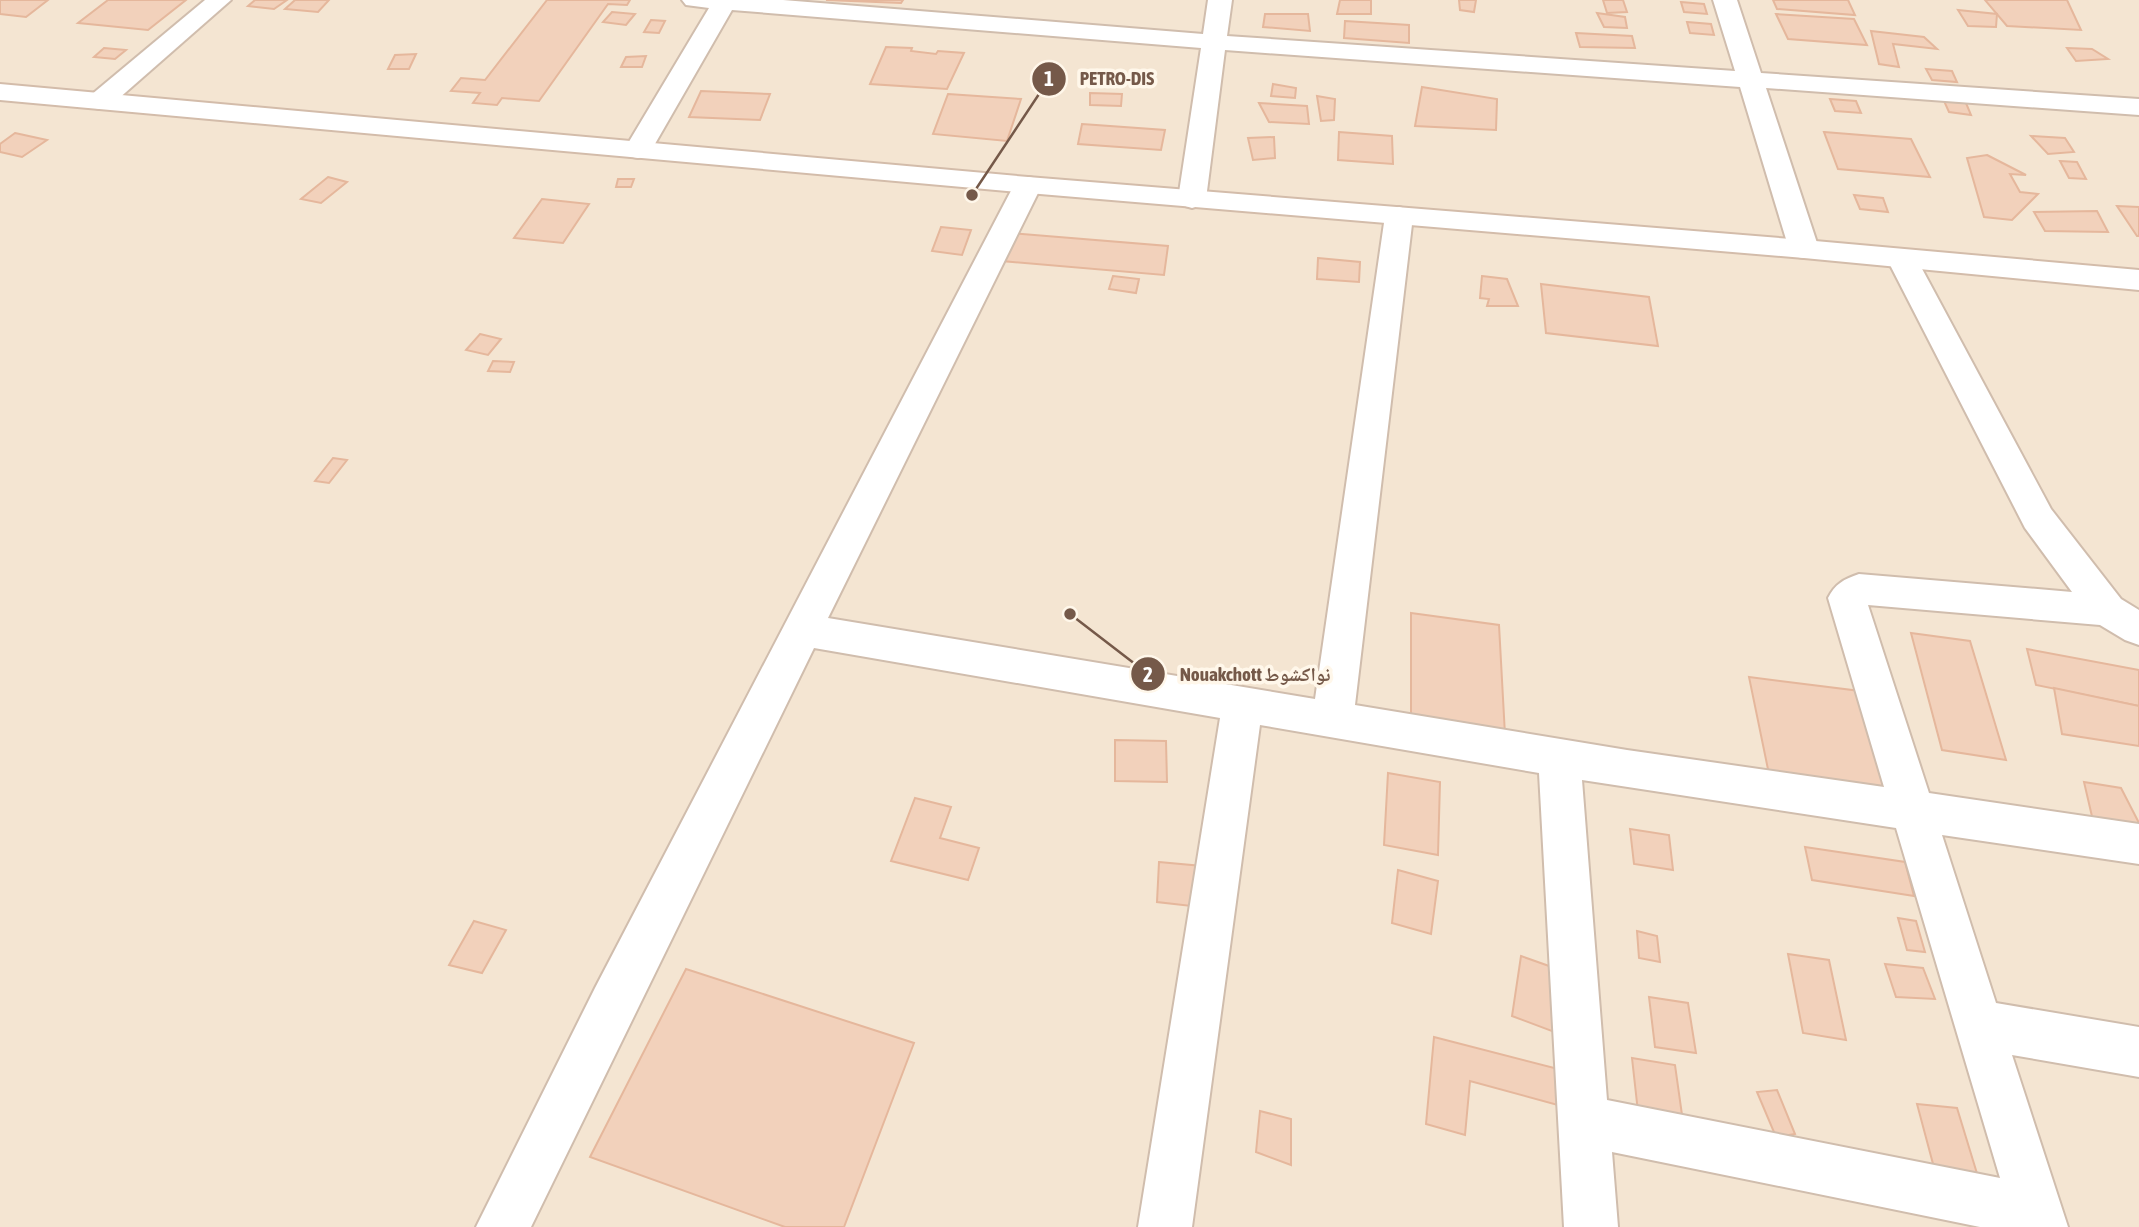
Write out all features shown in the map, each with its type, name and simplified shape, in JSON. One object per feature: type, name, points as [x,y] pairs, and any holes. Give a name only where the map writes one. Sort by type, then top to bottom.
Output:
[{"type":"street","points":[[100,101],[219,0]]},
{"type":"street","points":[[694,0],[1214,42],[2139,107]]},
{"type":"street","points":[[1192,199],[1220,0]]},
{"type":"street","points":[[1725,0],[1804,249]]},
{"type":"street","points":[[638,150],[725,1]]},
{"type":"street","points":[[0,92],[1028,185],[1804,249],[2139,280]]},
{"type":"street","points":[[503,1227],[612,1005],[1028,185]]},
{"type":"street","points":[[1333,720],[1399,216]]},
{"type":"street","points":[[1902,259],[2038,518],[2123,620]]},
{"type":"street","points":[[1584,1121],[2038,1220],[1847,598],[1859,589],[2123,620]]},
{"type":"street","points":[[802,630],[1559,758],[2139,844]]},
{"type":"street","points":[[1165,1227],[1242,705]]},
{"type":"street","points":[[1559,758],[1591,1227]]},
{"type":"street","points":[[1980,1025],[2139,1052]]},
{"type":"shaded area","points":[[0,0],[2139,0],[2139,1227],[0,1227]]},
{"type":"building","points":[[0,0],[48,0],[26,17],[0,14]]},
{"type":"building","points":[[108,0],[186,0],[148,30],[78,23]]},
{"type":"building","points":[[255,0],[287,0],[274,9],[248,6]]},
{"type":"building","points":[[295,0],[329,0],[318,12],[285,9]]},
{"type":"building","points":[[547,0],[630,0],[627,5],[608,4],[539,101],[502,98],[497,105],[473,103],[480,93],[451,91],[461,78],[485,80]]},
{"type":"building","points":[[826,0],[903,0],[901,3]]},
{"type":"building","points":[[1340,0],[1371,0],[1371,14],[1337,14]]},
{"type":"building","points":[[1459,0],[1476,0],[1474,12],[1460,10]]},
{"type":"building","points":[[1603,0],[1623,0],[1627,12],[1607,13]]},
{"type":"building","points":[[1773,0],[1848,0],[1855,15],[1777,9]]},
{"type":"building","points":[[1985,0],[2067,0],[2081,30],[2007,26]]},
{"type":"building","points":[[1681,2],[1704,4],[1707,14],[1684,12]]},
{"type":"building","points":[[1958,10],[1997,14],[1996,27],[1968,26]]},
{"type":"building","points":[[612,12],[635,14],[626,25],[603,22]]},
{"type":"building","points":[[1597,13],[1625,17],[1627,28],[1604,27]]},
{"type":"building","points":[[1265,14],[1308,14],[1310,31],[1263,27]]},
{"type":"building","points":[[1776,14],[1854,19],[1867,45],[1788,39]]},
{"type":"building","points":[[651,20],[665,21],[659,33],[644,32]]},
{"type":"building","points":[[1345,21],[1409,25],[1409,43],[1344,38]]},
{"type":"building","points":[[1687,22],[1711,24],[1714,35],[1690,33]]},
{"type":"building","points":[[1871,31],[1924,37],[1937,49],[1893,44],[1899,67],[1879,64]]},
{"type":"building","points":[[1576,33],[1632,36],[1635,48],[1580,47]]},
{"type":"building","points":[[886,47],[912,48],[911,51],[936,54],[938,51],[964,53],[947,89],[870,84]]},
{"type":"building","points":[[104,48],[126,50],[115,59],[94,57]]},
{"type":"building","points":[[2067,48],[2092,49],[2108,59],[2076,61]]},
{"type":"building","points":[[416,54],[409,69],[388,69],[395,55]]},
{"type":"building","points":[[646,56],[642,67],[621,67],[626,57]]},
{"type":"building","points":[[1926,69],[1952,71],[1957,82],[1932,80]]},
{"type":"building","points":[[1273,84],[1296,88],[1295,98],[1271,96]]},
{"type":"building","points":[[1422,87],[1497,99],[1496,130],[1415,126]]},
{"type":"building","points":[[701,91],[770,94],[760,120],[689,117]]},
{"type":"building","points":[[1090,93],[1122,94],[1121,106],[1090,105]]},
{"type":"building","points":[[948,94],[1021,99],[1007,141],[933,134]]},
{"type":"building","points":[[1317,96],[1335,99],[1334,120],[1321,121]]},
{"type":"building","points":[[1830,99],[1856,101],[1861,113],[1835,111]]},
{"type":"building","points":[[1944,101],[1966,103],[1971,115],[1949,112]]},
{"type":"building","points":[[1259,103],[1307,106],[1309,124],[1269,122]]},
{"type":"building","points":[[1082,124],[1165,130],[1161,150],[1078,144]]},
{"type":"building","points":[[1339,132],[1392,136],[1393,164],[1338,160]]},
{"type":"building","points":[[1824,132],[1911,139],[1930,177],[1838,169]]},
{"type":"building","points":[[15,133],[47,140],[22,157],[0,152],[0,144]]},
{"type":"building","points":[[2031,136],[2065,138],[2074,152],[2048,154]]},
{"type":"building","points":[[1274,137],[1275,158],[1253,160],[1248,138]]},
{"type":"building","points":[[1987,155],[2026,175],[2010,174],[2020,192],[2038,194],[2012,220],[1984,217],[1967,158]]},
{"type":"building","points":[[2060,161],[2077,162],[2086,179],[2069,178]]},
{"type":"building","points":[[328,177],[347,182],[321,203],[301,199]]},
{"type":"building","points":[[618,179],[634,179],[631,187],[616,187]]},
{"type":"building","points":[[1854,195],[1883,198],[1888,212],[1860,209]]},
{"type":"building","points":[[542,199],[589,204],[563,243],[514,238]]},
{"type":"building","points":[[2117,206],[2139,207],[2139,236],[2137,236]]},
{"type":"building","points":[[2097,211],[2108,232],[2045,231],[2034,212]]},
{"type":"building","points":[[941,227],[971,230],[962,255],[932,251]]},
{"type":"building","points":[[1010,233],[1168,246],[1164,275],[1002,261]]},
{"type":"building","points":[[1318,258],[1360,262],[1359,282],[1317,279]]},
{"type":"building","points":[[1113,276],[1139,279],[1136,293],[1109,289]]},
{"type":"building","points":[[1482,276],[1507,279],[1518,306],[1487,306],[1489,299],[1480,298]]},
{"type":"building","points":[[1541,284],[1649,297],[1658,346],[1546,333]]},
{"type":"building","points":[[480,334],[501,339],[488,355],[466,350]]},
{"type":"building","points":[[493,361],[514,362],[510,372],[488,371]]},
{"type":"building","points":[[333,458],[347,460],[329,483],[315,481]]},
{"type":"building","points":[[1411,613],[1499,625],[1505,735],[1411,721]]},
{"type":"building","points":[[1911,633],[1970,641],[2006,760],[1942,750]]},
{"type":"building","points":[[2027,649],[2139,670],[2139,706],[2036,685]]},
{"type":"building","points":[[1749,677],[1860,691],[1889,796],[1770,779]]},
{"type":"building","points":[[2054,688],[2139,706],[2139,746],[2062,734]]},
{"type":"building","points":[[1115,740],[1166,741],[1167,782],[1115,781]]},
{"type":"building","points":[[1388,773],[1440,782],[1438,855],[1384,845]]},
{"type":"building","points":[[2084,782],[2121,788],[2139,823],[2139,831],[2094,825]]},
{"type":"building","points":[[915,798],[951,807],[940,838],[979,848],[968,880],[891,861]]},
{"type":"building","points":[[1630,829],[1669,835],[1673,870],[1634,864]]},
{"type":"building","points":[[1805,847],[1905,862],[1914,896],[1812,880]]},
{"type":"building","points":[[1159,862],[1202,866],[1200,907],[1157,902]]},
{"type":"building","points":[[1398,870],[1438,881],[1431,934],[1392,923]]},
{"type":"building","points":[[1898,918],[1916,921],[1925,952],[1907,950]]},
{"type":"building","points":[[474,921],[506,930],[482,973],[449,965]]},
{"type":"building","points":[[1637,931],[1657,936],[1660,962],[1639,958]]},
{"type":"building","points":[[1788,954],[1829,960],[1846,1040],[1803,1033]]},
{"type":"building","points":[[1521,956],[1566,972],[1557,1033],[1512,1016]]},
{"type":"building","points":[[1885,964],[1923,968],[1935,999],[1896,997]]},
{"type":"building","points":[[686,969],[914,1043],[844,1227],[785,1227],[590,1157]]},
{"type":"building","points":[[1649,997],[1688,1003],[1696,1053],[1655,1047]]},
{"type":"building","points":[[1434,1037],[1566,1071],[1565,1107],[1470,1081],[1465,1135],[1426,1124]]},
{"type":"building","points":[[1632,1058],[1675,1065],[1684,1129],[1639,1121]]},
{"type":"building","points":[[1777,1090],[1795,1134],[1776,1137],[1757,1092]]},
{"type":"building","points":[[1917,1104],[1957,1108],[1979,1180],[1936,1175]]},
{"type":"building","points":[[1260,1111],[1291,1119],[1291,1165],[1256,1152]]},
{"type":"place","name":"PETRO-DIS","points":[[972,195]]},
{"type":"place","name":"Nouakchott نواكشوط","points":[[1070,614]]}]
